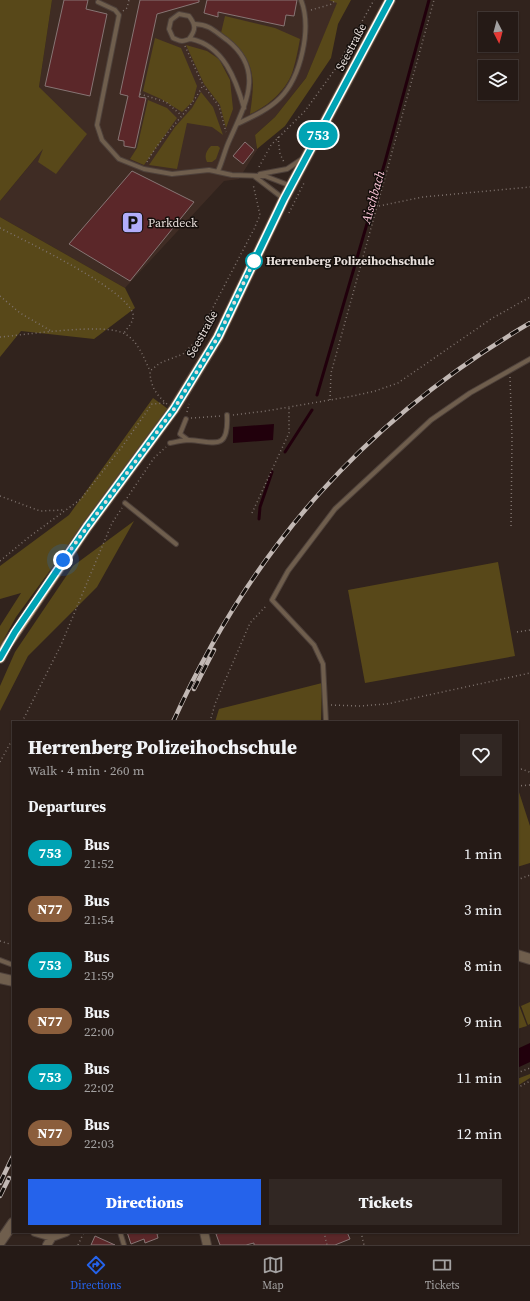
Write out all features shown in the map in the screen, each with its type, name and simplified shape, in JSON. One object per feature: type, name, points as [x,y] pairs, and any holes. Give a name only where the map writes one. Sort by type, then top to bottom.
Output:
[{"type":"main road","name":"Seestraße","points":[[0,658],[15,632],[218,337],[284,199],[390,0]]},
{"type":"street","points":[[518,955],[530,959]]},
{"type":"street","points":[[0,978],[12,981]]},
{"type":"street","points":[[0,1242],[12,1224]]},
{"type":"street","points":[[38,1233],[52,1237],[63,1233]]},
{"type":"street","points":[[204,1233],[207,1245]]},
{"type":"street","points":[[47,1245],[52,1237]]},
{"type":"lane","points":[[237,124],[256,116],[280,98],[298,68],[306,35],[306,11],[301,0]]},
{"type":"lane","points":[[98,2],[116,10],[119,15],[97,125],[102,140],[115,155],[120,159],[144,169],[172,174],[218,171],[232,174],[274,178],[291,186]]},
{"type":"lane","points":[[190,39],[194,32],[195,24],[189,16],[179,14],[171,20],[168,29],[173,38],[182,41],[190,39],[204,44],[221,57],[236,80],[244,108]]},
{"type":"lane","points":[[195,24],[207,25],[236,48],[249,70],[250,89],[244,108],[218,171]]},
{"type":"lane","points":[[254,176],[287,169],[307,156]]},
{"type":"lane","points":[[254,176],[284,199]]},
{"type":"lane","points":[[326,721],[327,705],[323,664],[314,645],[272,600],[288,570],[335,509],[431,420],[470,393],[530,359]]},
{"type":"lane","points":[[170,443],[188,440],[208,444],[218,443],[224,438],[227,425],[226,415]]},
{"type":"lane","points":[[186,419],[180,434],[188,440]]},
{"type":"lane","points":[[125,503],[176,544]]},
{"type":"lane","points":[[0,960],[12,964]]},
{"type":"lane","points":[[120,1233],[124,1245]]},
{"type":"path","points":[[119,15],[127,8],[129,0]]},
{"type":"path","points":[[306,11],[332,4],[335,0]]},
{"type":"path","points":[[150,371],[160,363],[183,354],[195,342],[254,230],[260,215],[252,186],[254,176],[271,145],[305,111],[336,68],[374,0]]},
{"type":"path","points":[[330,400],[331,373],[434,0]]},
{"type":"path","points":[[182,41],[203,85],[219,106],[226,132],[232,134]]},
{"type":"path","points":[[144,169],[149,158],[181,115],[194,102],[203,85]]},
{"type":"path","points":[[140,94],[166,102],[181,115]]},
{"type":"path","points":[[378,206],[423,197],[530,187]]},
{"type":"path","points":[[0,228],[68,263],[113,291],[123,300],[133,314],[132,321],[124,333]]},
{"type":"path","points":[[0,296],[20,313],[52,332]]},
{"type":"path","points":[[189,404],[186,419],[289,408],[375,391],[398,383],[491,319],[530,297]]},
{"type":"path","points":[[0,338],[82,329],[124,333],[134,341],[150,371],[150,380],[155,392],[170,406]]},
{"type":"path","points":[[510,370],[512,439],[511,528]]},
{"type":"path","points":[[0,561],[81,499],[152,404],[170,406]]},
{"type":"path","points":[[252,514],[289,433],[289,408]]},
{"type":"path","points":[[23,721],[61,646],[112,523],[154,458],[170,443]]},
{"type":"path","points":[[0,496],[40,511],[66,509]]},
{"type":"path","points":[[210,721],[250,623],[272,600]]},
{"type":"path","points":[[517,632],[530,630]]},
{"type":"path","points":[[327,705],[359,706],[387,704],[530,673]]},
{"type":"path","points":[[0,762],[12,740]]},
{"type":"path","points":[[518,770],[522,769],[529,772],[530,775]]},
{"type":"path","points":[[518,786],[530,784]]},
{"type":"path","points":[[518,880],[530,875]]},
{"type":"path","points":[[0,942],[12,945]]},
{"type":"path","points":[[518,1073],[530,1068]]},
{"type":"path","points":[[518,1087],[530,1081]]},
{"type":"path","points":[[78,1245],[84,1233]]},
{"type":"path","points":[[324,1233],[327,1245]]},
{"type":"path","points":[[361,1233],[364,1245]]},
{"type":"shaded area","points":[[0,0],[52,0],[39,87],[87,134],[56,174],[38,162],[43,149],[0,201]]},
{"type":"shaded area","points":[[52,0],[339,0],[306,78],[275,117],[255,135],[257,150],[239,179],[224,181],[125,288],[0,217],[0,201],[44,148],[39,87]]},
{"type":"shaded area","points":[[329,0],[351,0],[338,24],[331,58],[285,126],[257,149],[255,135],[275,117],[306,78],[337,3]]},
{"type":"shaded area","points":[[225,16],[275,28],[300,39],[293,70],[287,84],[270,102],[250,114],[253,88],[250,68],[241,51],[221,33]]},
{"type":"shaded area","points":[[155,38],[181,48],[197,86],[193,101],[182,112],[161,99],[143,91]]},
{"type":"shaded area","points":[[186,45],[207,51],[219,59],[230,80],[233,109],[226,128],[220,105],[204,84]]},
{"type":"shaded area","points":[[201,92],[213,107],[223,135],[212,127],[187,123],[177,169],[149,165],[175,127],[192,108]]},
{"type":"shaded area","points":[[148,100],[167,108],[177,118],[144,165],[130,159],[137,148]]},
{"type":"shaded area","points":[[211,146],[218,146],[220,148],[216,159],[212,162],[207,162],[206,154]]},
{"type":"shaded area","points":[[0,217],[125,288],[135,308],[94,339],[21,331],[0,357]]},
{"type":"shaded area","points":[[153,398],[168,409],[16,617],[0,646],[0,626],[21,593],[0,599],[0,566],[69,515]]},
{"type":"shaded area","points":[[274,424],[273,440],[233,443],[233,427]]},
{"type":"shaded area","points":[[134,521],[97,587],[28,656],[0,711],[0,686],[15,652],[73,566]]},
{"type":"shaded area","points":[[498,562],[515,656],[365,683],[348,590]]},
{"type":"shaded area","points":[[322,683],[321,721],[215,721],[219,709]]},
{"type":"shaded area","points":[[518,789],[530,826],[530,863],[518,867]]},
{"type":"shaded area","points":[[530,1002],[530,1024],[528,1025],[521,1006]]},
{"type":"shaded area","points":[[518,1003],[527,1026],[518,1029]]},
{"type":"shaded area","points":[[530,1043],[530,1062],[518,1068],[518,1049]]},
{"type":"shaded area","points":[[530,1074],[530,1078],[518,1085],[518,1079]]},
{"type":"building","points":[[64,0],[88,0],[86,9],[107,14],[90,96],[45,86]]},
{"type":"building","points":[[140,0],[199,0],[199,2],[157,14],[139,97],[146,98],[135,148],[124,146],[124,141],[118,140],[128,96],[120,94]]},
{"type":"building","points":[[207,0],[297,0],[294,16],[286,15],[284,26],[218,12],[218,17],[204,13]]},
{"type":"building","points":[[245,142],[254,150],[243,164],[233,156]]},
{"type":"building","name":"Parkdeck","points":[[132,171],[194,202],[130,281],[69,244]]},
{"type":"building","points":[[127,1233],[161,1233],[157,1234],[158,1238],[145,1243],[144,1239],[131,1244]]},
{"type":"building","points":[[347,1233],[350,1239],[335,1245],[254,1245],[254,1243],[246,1245],[220,1245],[216,1234]]},
{"type":"building","points":[[95,1236],[115,1245],[91,1245]]},
{"type":"waterway","name":"Aischbach","points":[[317,395],[385,162],[429,0]]},
{"type":"waterway","points":[[285,452],[312,410]]},
{"type":"waterway","points":[[259,519],[260,507],[272,472]]},
{"type":"railway","points":[[173,721],[204,659],[239,600],[277,545],[319,494],[366,446],[416,402],[471,361],[530,323]]},
{"type":"railway","points":[[194,689],[214,650]]},
{"type":"railway","points":[[0,1183],[12,1158]]},
{"type":"railway","points":[[0,1196],[9,1178]]},
{"type":"bus line","name":"753","points":[[0,658],[40,594],[87,527],[174,409],[218,337],[284,199],[390,0]]},
{"type":"place","name":"Parkdeck","points":[[132,223]]},
{"type":"place","name":"Herrenberg Polizeihochschule","points":[[254,261]]},
{"type":"route","points":[[63,560],[174,409],[218,337],[254,261]]}]
